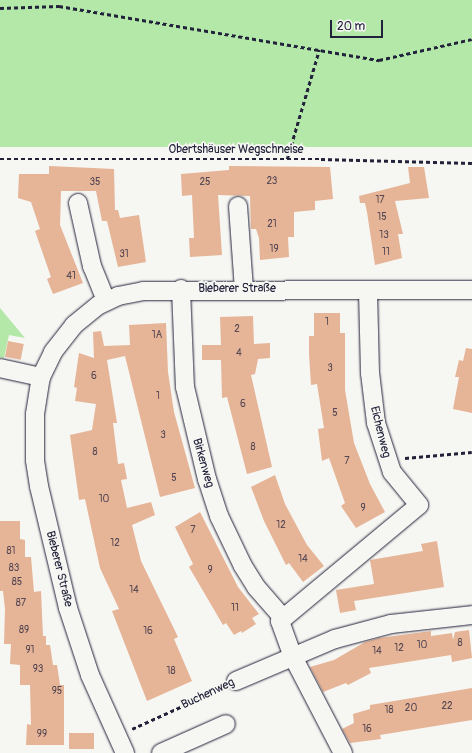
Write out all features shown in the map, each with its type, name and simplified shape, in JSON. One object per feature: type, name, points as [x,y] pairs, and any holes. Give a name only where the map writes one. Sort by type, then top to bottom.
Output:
[{"type":"street","points":[[78,203],[92,266],[106,301]]},
{"type":"street","points":[[238,206],[244,289]]},
{"type":"street","name":"Bieberer Straße","points":[[125,753],[90,675],[68,608],[39,486],[34,436],[41,377],[53,352],[74,325],[106,301],[143,291],[181,289],[472,290]]},
{"type":"street","name":"Birkenweg","points":[[181,289],[185,387],[207,479],[219,516],[243,566],[256,588],[283,618]]},
{"type":"street","name":"Eichenweg","points":[[283,618],[419,505],[404,490],[385,459],[371,394],[368,290]]},
{"type":"street","points":[[0,368],[41,377]]},
{"type":"street","name":"Buchenweg","points":[[236,681],[324,642],[370,629],[472,615]]},
{"type":"street","points":[[283,618],[280,621],[293,657],[343,753]]},
{"type":"street","points":[[161,753],[226,724]]},
{"type":"path","points":[[0,8],[59,6],[379,60],[472,39]]},
{"type":"path","points":[[287,159],[319,50]]},
{"type":"path","name":"Obertshäuser Wegschneise","points":[[0,159],[287,159],[472,163]]},
{"type":"path","points":[[385,459],[472,452]]},
{"type":"path","name":"Buchenweg","points":[[131,730],[236,681]]},
{"type":"green space","points":[[0,0],[472,0],[472,147],[0,147]]},
{"type":"green space","points":[[0,308],[25,338],[9,335],[4,358],[0,357]]},
{"type":"building","points":[[49,166],[114,169],[115,210],[118,210],[120,218],[139,215],[146,262],[118,267],[107,221],[102,221],[96,191],[61,191],[60,225],[83,283],[53,294],[47,279],[51,277],[35,231],[40,229],[31,202],[18,198],[19,174],[49,174]]},
{"type":"building","points":[[229,166],[330,167],[333,199],[315,201],[315,210],[294,212],[294,237],[288,237],[289,257],[260,260],[259,238],[256,229],[251,229],[250,196],[218,195],[222,255],[190,257],[189,238],[194,238],[192,195],[182,196],[181,174],[229,170]]},
{"type":"building","points":[[408,167],[424,167],[429,198],[395,201],[403,234],[398,234],[402,258],[375,265],[365,203],[360,203],[359,196],[410,183]]},
{"type":"building","points":[[314,313],[340,313],[340,333],[345,333],[345,390],[354,443],[370,484],[385,512],[356,528],[341,506],[345,503],[329,458],[322,461],[318,429],[324,428],[317,384],[311,385],[309,354],[309,336],[314,336]]},
{"type":"building","points":[[253,316],[254,344],[270,343],[270,358],[258,359],[255,374],[251,375],[272,467],[247,474],[227,397],[222,398],[221,360],[202,360],[202,345],[221,345],[220,317]]},
{"type":"building","points":[[166,323],[168,372],[174,412],[195,488],[160,497],[125,356],[107,360],[117,423],[113,423],[118,464],[124,463],[127,479],[121,480],[127,508],[151,502],[155,515],[132,525],[141,561],[178,637],[174,639],[192,681],[147,701],[112,611],[119,609],[100,568],[85,499],[79,500],[70,435],[92,430],[96,404],[75,401],[77,388],[74,387],[79,353],[94,358],[93,332],[101,331],[104,346],[130,345],[129,325]]},
{"type":"building","points":[[8,341],[24,344],[21,360],[5,357]]},
{"type":"building","points":[[466,348],[472,349],[472,413],[453,409],[459,377],[455,377],[459,360],[463,361]]},
{"type":"building","points":[[275,475],[285,504],[307,545],[324,566],[303,582],[289,563],[286,565],[264,521],[251,487]]},
{"type":"building","points":[[200,512],[238,587],[259,614],[252,618],[256,624],[242,633],[241,631],[234,635],[226,623],[223,625],[189,567],[193,564],[175,527]]},
{"type":"building","points":[[0,521],[20,521],[20,539],[25,540],[25,557],[31,557],[34,592],[41,591],[43,636],[46,636],[46,645],[50,645],[53,665],[57,665],[60,685],[64,685],[64,745],[26,745],[27,724],[31,725],[30,685],[20,685],[20,665],[10,664],[11,644],[4,644],[5,609],[3,591],[0,591]]},
{"type":"building","points":[[437,541],[444,587],[354,601],[356,610],[340,613],[336,590],[374,584],[370,560],[423,551],[421,544]]},
{"type":"building","points":[[469,630],[472,658],[452,662],[451,655],[369,668],[371,673],[348,685],[346,683],[323,692],[310,667],[334,660],[365,642],[379,638],[431,631],[431,636],[452,633],[453,640],[455,632]]},
{"type":"building","points":[[472,688],[472,720],[380,735],[381,739],[350,743],[342,729],[354,723],[353,714],[370,709],[370,705]]},
{"type":"building","points":[[69,733],[94,733],[94,749],[69,749]]}]
